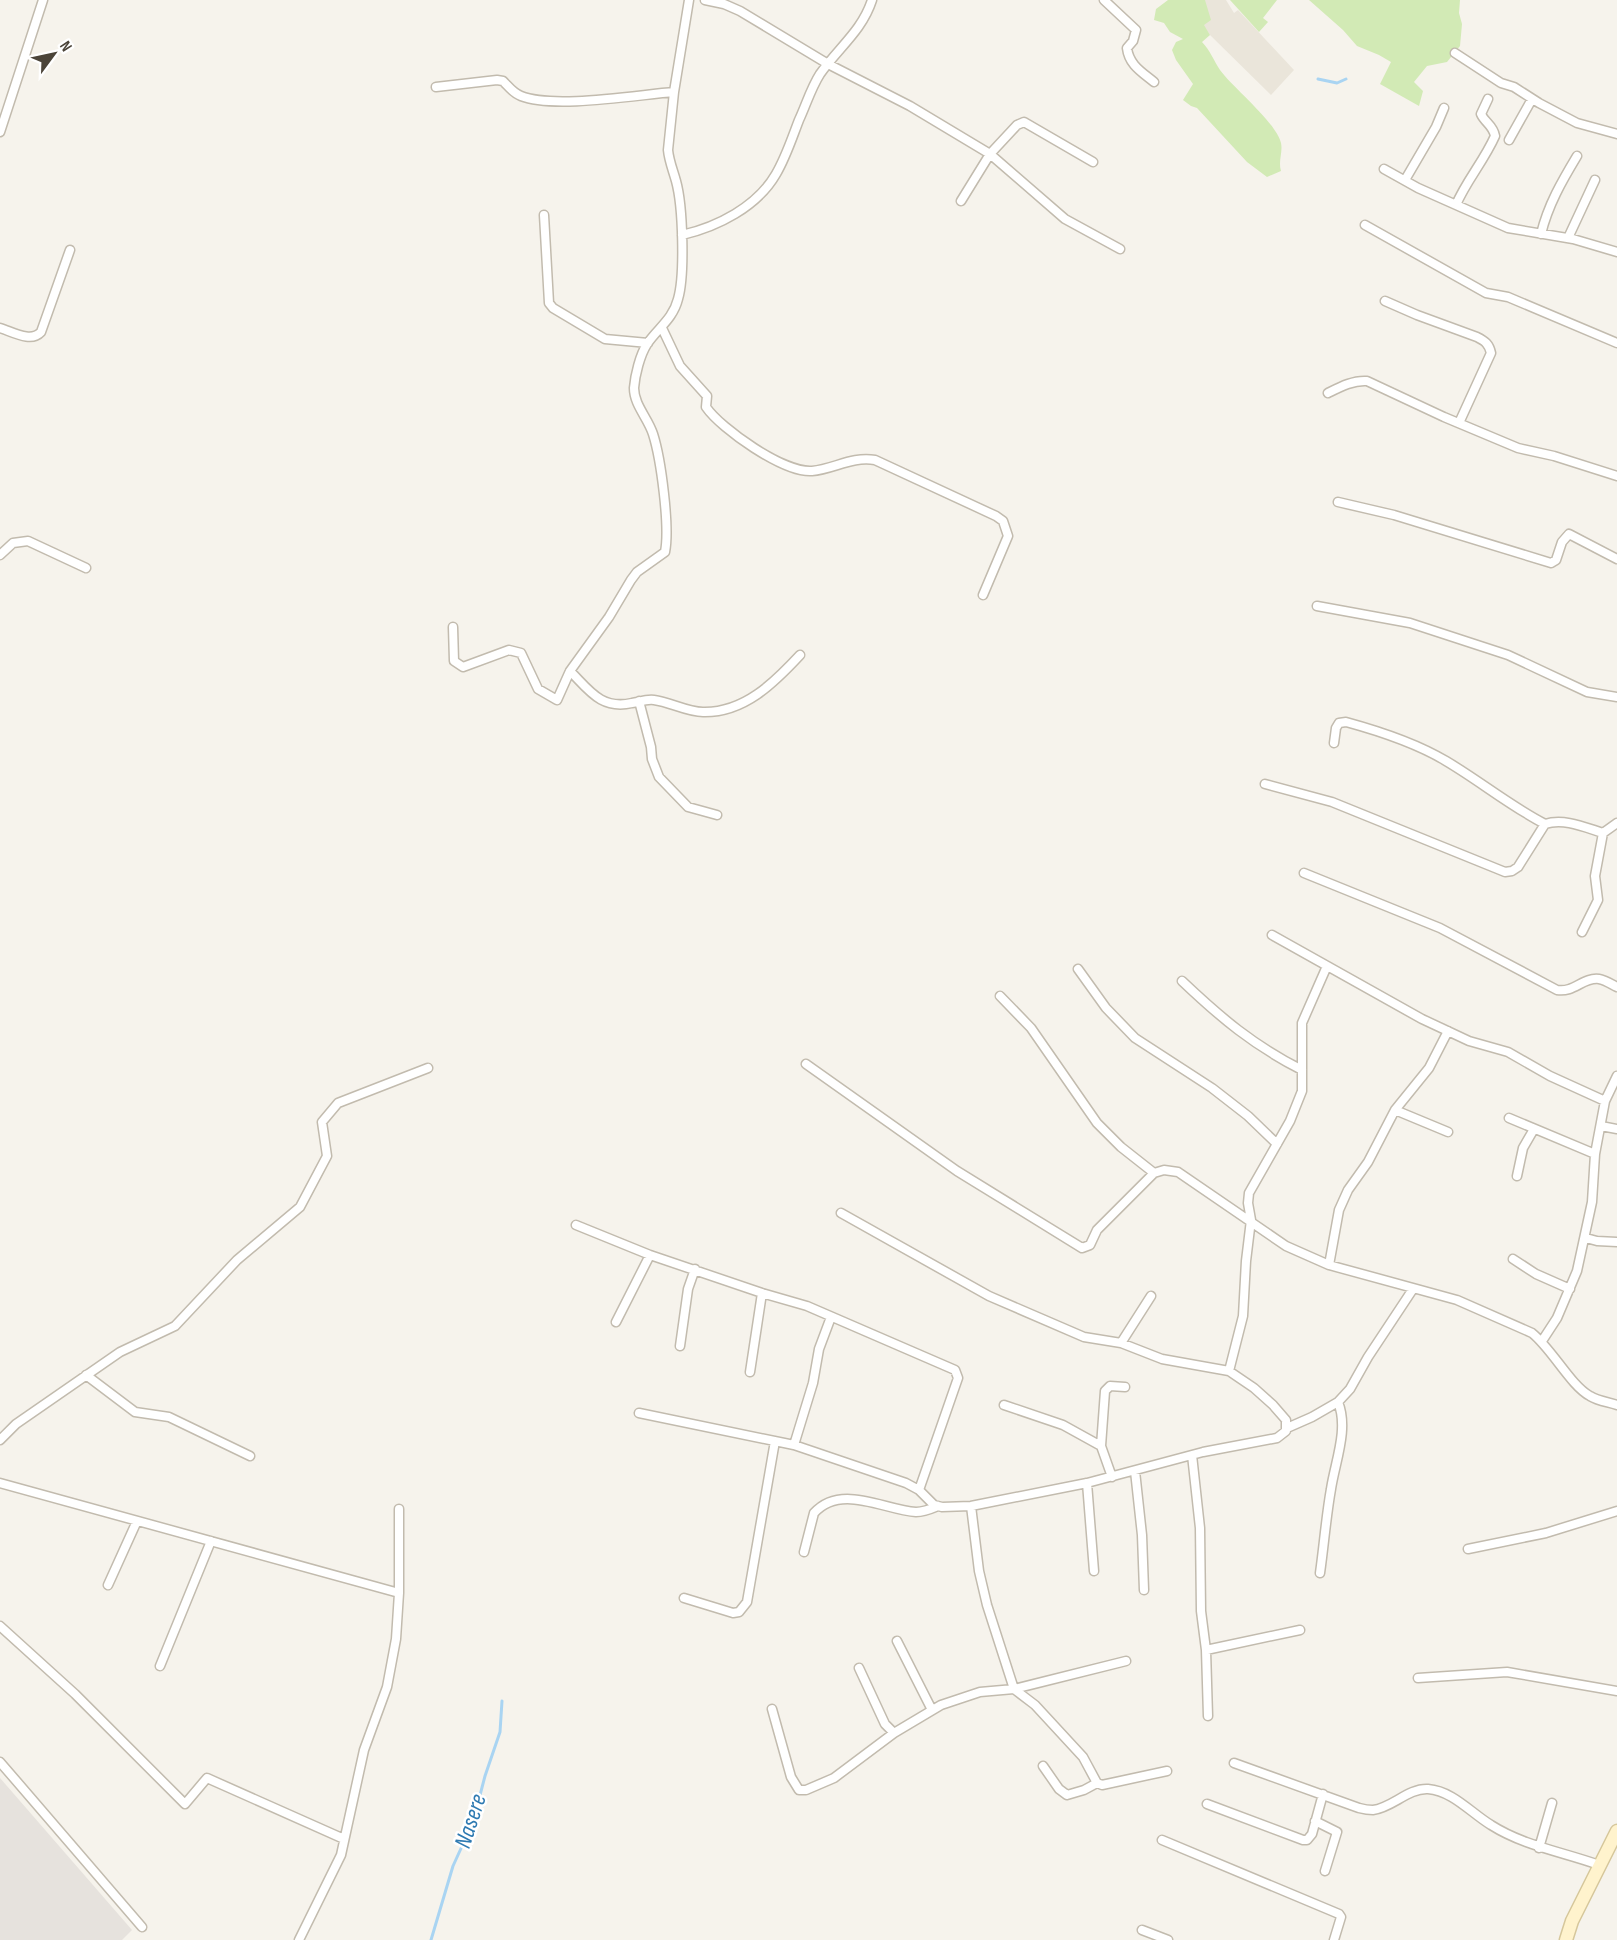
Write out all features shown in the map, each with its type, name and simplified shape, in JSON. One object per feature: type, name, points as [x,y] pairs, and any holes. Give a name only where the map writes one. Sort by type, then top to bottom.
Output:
[{"type":"street","points":[[0,132],[43,0]]},
{"type":"street","points":[[453,627],[454,661],[463,667],[515,650],[520,653],[538,689],[557,700],[570,671],[609,617],[637,572],[665,552],[667,537],[665,504],[659,462],[653,433],[636,400],[634,391],[643,352],[669,319],[678,301],[681,285],[682,235],[677,182],[668,150],[674,92],[689,0]]},
{"type":"street","points":[[705,0],[740,10],[828,64],[910,106],[990,154],[1065,219],[1120,249]]},
{"type":"street","points":[[682,235],[704,230],[762,194],[784,159],[819,75],[856,32],[872,0]]},
{"type":"street","points":[[1104,0],[1136,30],[1133,41],[1127,48],[1128,57],[1136,68],[1154,82]]},
{"type":"street","points":[[1455,53],[1501,83],[1514,87],[1577,123],[1617,134]]},
{"type":"street","points":[[436,87],[497,80],[503,81],[522,97],[561,101],[674,92]]},
{"type":"street","points":[[1456,205],[1495,136],[1494,130],[1481,114],[1488,99]]},
{"type":"street","points":[[1509,140],[1532,99]]},
{"type":"street","points":[[1405,180],[1436,127],[1444,108]]},
{"type":"street","points":[[961,201],[990,154],[1017,125],[1024,122],[1093,162]]},
{"type":"street","points":[[1541,234],[1550,206],[1578,156]]},
{"type":"street","points":[[1384,169],[1418,188],[1508,228],[1568,238],[1617,252]]},
{"type":"street","points":[[1568,238],[1595,180]]},
{"type":"street","points":[[544,215],[549,303],[553,308],[604,339],[648,343]]},
{"type":"street","points":[[1365,225],[1486,292],[1508,297],[1617,343]]},
{"type":"street","points":[[0,328],[32,338],[38,336],[70,250]]},
{"type":"street","points":[[1385,301],[1477,337],[1490,346],[1491,352],[1459,423]]},
{"type":"street","points":[[662,328],[680,366],[707,396],[708,410],[738,436],[766,455],[799,470],[810,471],[854,459],[875,460],[1003,521],[1008,536],[983,595]]},
{"type":"street","points":[[1328,393],[1340,387],[1367,381],[1518,448],[1554,456],[1617,476]]},
{"type":"street","points":[[1338,502],[1394,515],[1551,563],[1556,561],[1562,542],[1569,534],[1617,559]]},
{"type":"street","points":[[0,555],[13,543],[28,541],[86,568]]},
{"type":"street","points":[[1317,606],[1410,623],[1508,655],[1587,692],[1617,697]]},
{"type":"street","points":[[570,671],[603,702],[618,704],[660,701],[701,713],[723,711],[753,698],[776,680],[800,656]]},
{"type":"street","points":[[639,701],[652,759],[659,777],[688,807],[717,815]]},
{"type":"street","points":[[1334,743],[1336,728],[1340,723],[1346,722],[1423,749],[1446,760],[1529,816],[1545,824]]},
{"type":"street","points":[[1265,784],[1332,802],[1505,872],[1518,867],[1545,824],[1555,820],[1603,833]]},
{"type":"street","points":[[1582,932],[1598,900],[1595,876],[1603,833],[1617,823]]},
{"type":"street","points":[[1304,873],[1440,928],[1557,990],[1570,989],[1585,981],[1601,979],[1617,987]]},
{"type":"street","points":[[1272,935],[1422,1019],[1469,1041],[1508,1052],[1550,1076],[1605,1101]]},
{"type":"street","points":[[1229,1371],[1243,1316],[1251,1220],[1248,1203],[1252,1185],[1290,1121],[1302,1091],[1302,1023],[1327,966]]},
{"type":"street","points":[[1078,969],[1106,1008],[1135,1038],[1212,1088],[1248,1116],[1277,1144]]},
{"type":"street","points":[[1182,981],[1226,1022],[1255,1044],[1302,1070]]},
{"type":"street","points":[[1000,996],[1031,1028],[1097,1123],[1121,1147],[1154,1173]]},
{"type":"street","points":[[1329,1265],[1339,1210],[1348,1190],[1368,1162],[1395,1110],[1429,1068],[1448,1031]]},
{"type":"street","points":[[806,1064],[957,1171],[1082,1248],[1090,1245],[1097,1230],[1154,1173],[1164,1170],[1178,1172],[1286,1246],[1329,1265],[1457,1300],[1532,1333],[1542,1341],[1588,1395],[1617,1405]]},
{"type":"street","points":[[0,1440],[16,1424],[120,1352],[175,1326],[237,1260],[300,1207],[327,1156],[322,1122],[338,1103],[428,1068]]},
{"type":"street","points":[[1542,1341],[1577,1271],[1592,1202],[1595,1154],[1605,1101],[1617,1076]]},
{"type":"street","points":[[1395,1110],[1448,1132]]},
{"type":"street","points":[[1509,1118],[1595,1154]]},
{"type":"street","points":[[1600,1126],[1617,1129]]},
{"type":"street","points":[[1517,1176],[1523,1148],[1534,1129]]},
{"type":"street","points":[[804,1552],[814,1513],[828,1504],[851,1499],[918,1512],[938,1506],[971,1506],[1087,1483],[1192,1455],[1277,1438],[1284,1434],[1287,1428],[1286,1420],[1273,1405],[1254,1388],[1229,1371],[1162,1359],[1121,1343],[1084,1337],[989,1296],[841,1213]]},
{"type":"street","points":[[576,1225],[650,1255],[807,1306],[908,1348],[957,1372],[954,1388],[919,1490]]},
{"type":"street","points":[[1586,1238],[1617,1242]]},
{"type":"street","points":[[616,1322],[650,1255]]},
{"type":"street","points":[[1512,1259],[1536,1274],[1570,1289]]},
{"type":"street","points":[[680,1346],[688,1289],[695,1269]]},
{"type":"street","points":[[1287,1428],[1312,1418],[1338,1402],[1350,1389],[1368,1357],[1413,1289]]},
{"type":"street","points":[[750,1372],[762,1293]]},
{"type":"street","points":[[1121,1343],[1150,1296]]},
{"type":"street","points":[[794,1445],[813,1383],[819,1349],[831,1317]]},
{"type":"street","points":[[86,1376],[135,1412],[169,1417],[250,1456]]},
{"type":"street","points":[[1112,1477],[1101,1446],[1105,1391],[1110,1386],[1125,1387]]},
{"type":"street","points":[[1320,1573],[1342,1426],[1342,1411],[1338,1402]]},
{"type":"street","points":[[1004,1405],[1063,1425],[1101,1446]]},
{"type":"street","points":[[639,1413],[794,1445],[906,1483],[919,1490],[938,1506]]},
{"type":"street","points":[[684,1598],[732,1613],[739,1612],[747,1602],[774,1441]]},
{"type":"street","points":[[1192,1455],[1200,1528],[1201,1611],[1206,1650],[1208,1716]]},
{"type":"street","points":[[1135,1472],[1142,1535],[1144,1590]]},
{"type":"street","points":[[0,1483],[399,1593]]},
{"type":"street","points":[[1087,1483],[1094,1571]]},
{"type":"street","points":[[971,1506],[979,1571],[987,1605],[1014,1689],[1035,1705],[1083,1757],[1097,1783]]},
{"type":"street","points":[[299,1940],[341,1855],[364,1750],[387,1687],[396,1639],[399,1593],[399,1509]]},
{"type":"street","points":[[1468,1549],[1546,1533],[1617,1511]]},
{"type":"street","points":[[108,1585],[137,1521]]},
{"type":"street","points":[[160,1666],[211,1541]]},
{"type":"street","points":[[0,1626],[75,1694],[186,1804],[207,1778],[344,1839]]},
{"type":"street","points":[[1206,1650],[1300,1630]]},
{"type":"street","points":[[897,1641],[932,1710]]},
{"type":"street","points":[[772,1709],[791,1777],[799,1790],[806,1790],[834,1778],[894,1733],[932,1710],[958,1698],[980,1692],[1014,1689],[1125,1661]]},
{"type":"street","points":[[860,1668],[885,1724],[894,1733]]},
{"type":"street","points":[[1418,1678],[1507,1672],[1617,1691]]},
{"type":"street","points":[[0,1762],[142,1927]]},
{"type":"street","points":[[1234,1762],[1359,1808],[1373,1810],[1410,1793],[1427,1789],[1440,1792],[1454,1798],[1492,1826],[1539,1848],[1599,1865]]},
{"type":"street","points":[[1043,1766],[1059,1790],[1067,1795],[1097,1783],[1102,1785],[1167,1771]]},
{"type":"street","points":[[1207,1804],[1303,1840],[1310,1837],[1323,1794]]},
{"type":"street","points":[[1539,1848],[1552,1803]]},
{"type":"street","points":[[1315,1821],[1337,1832],[1325,1871]]},
{"type":"street","points":[[1566,1940],[1572,1921],[1617,1831]]},
{"type":"street","points":[[1162,1839],[1339,1914],[1341,1917],[1334,1940]]},
{"type":"street","points":[[1142,1930],[1168,1940]]},
{"type":"shaded area","points":[[1186,0],[1226,0],[1234,13],[1238,10],[1294,70],[1271,95],[1210,35]]},
{"type":"shaded area","points":[[0,1778],[132,1930],[122,1940],[0,1940]]},
{"type":"green space","points":[[1168,0],[1205,0],[1211,20],[1204,25],[1210,35],[1202,42],[1226,78],[1278,135],[1281,143],[1281,171],[1267,177],[1247,162],[1197,108],[1183,100],[1193,84],[1176,60],[1172,50],[1176,42],[1183,39],[1170,32],[1164,23],[1154,20],[1156,9]]},
{"type":"green space","points":[[1230,0],[1277,0],[1263,18],[1268,22],[1259,32]]},
{"type":"green space","points":[[1309,0],[1460,0],[1459,13],[1462,24],[1460,46],[1447,62],[1427,66],[1414,82],[1423,91],[1419,106],[1380,84],[1391,62],[1357,46],[1343,30]]},
{"type":"waterway","points":[[1318,79],[1337,83],[1346,79]]},
{"type":"waterway","name":"Nasere","points":[[431,1940],[453,1866],[473,1822],[500,1732],[502,1701]]}]
